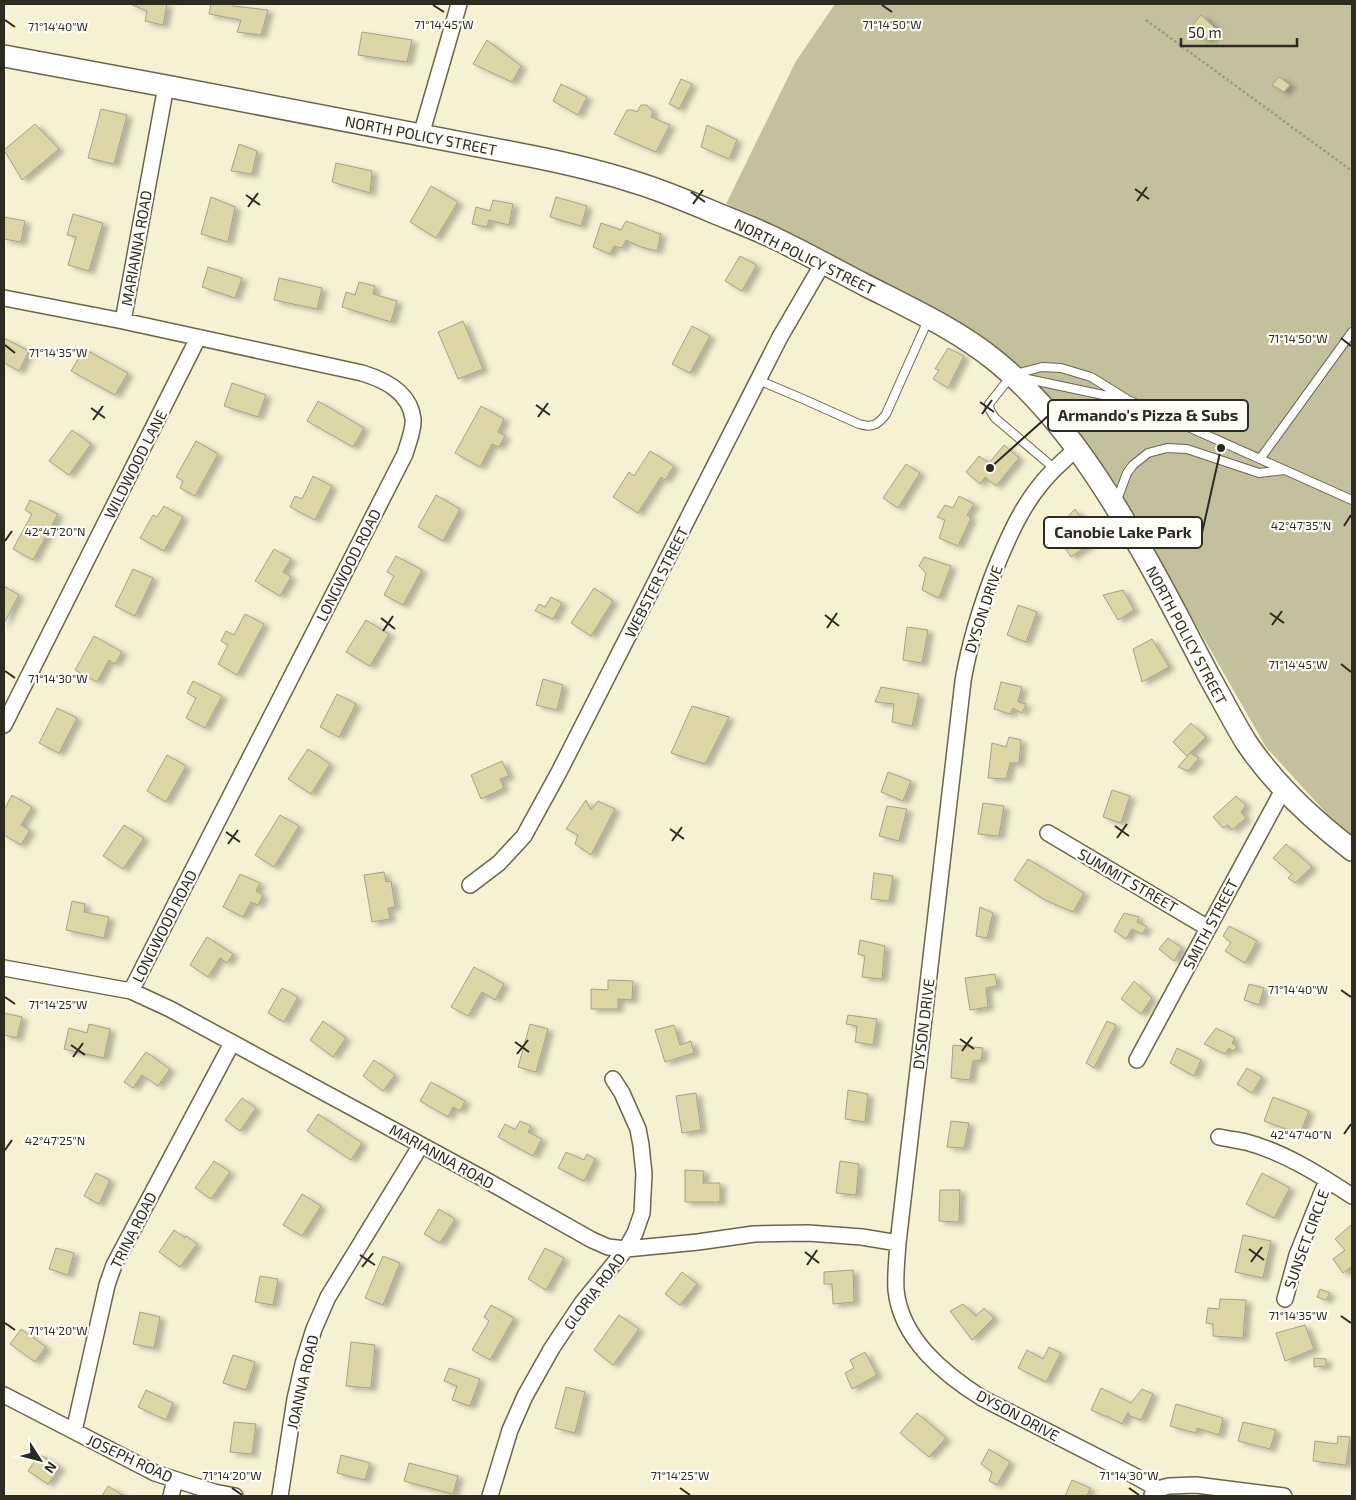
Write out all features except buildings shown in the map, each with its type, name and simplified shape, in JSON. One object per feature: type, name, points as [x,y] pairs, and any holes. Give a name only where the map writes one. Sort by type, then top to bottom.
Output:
[{"type":"street","points":[[420,135],[459,4]]},
{"type":"street","name":"NORTH POLICY STREET","points":[[4,56],[565,163],[635,182],[670,194],[770,236],[928,318],[977,347],[1012,375],[1044,407],[1115,505],[1247,742],[1284,788],[1311,816],[1352,850]]},
{"type":"street","name":"MARIANNA ROAD","points":[[4,298],[123,321],[166,86]]},
{"type":"street","name":"WEBSTER STREET","points":[[470,885],[499,863],[524,836],[568,754],[758,380],[795,310],[823,263]]},
{"type":"street","name":"LONGWOOD ROAD","points":[[123,321],[362,373],[380,379],[396,388],[407,402],[413,419],[405,454],[131,991]]},
{"type":"street","name":"WILDWOOD LANE","points":[[4,725],[198,338]]},
{"type":"street","name":"DYSON DRIVE","points":[[1076,449],[1041,484],[1012,528],[981,606],[968,655],[963,680],[898,1243],[896,1292],[902,1315],[914,1337],[928,1356],[964,1386],[982,1398],[1133,1475],[1154,1493]]},
{"type":"street","name":"SMITH STREET","points":[[1137,1060],[1284,788]]},
{"type":"street","name":"SUMMIT STREET","points":[[1048,833],[1208,928]]},
{"type":"street","name":"MARIANNA ROAD","points":[[4,968],[131,991],[170,1009],[608,1247],[626,1249],[754,1234],[808,1233],[862,1237],[898,1243]]},
{"type":"street","name":"TRINA ROAD","points":[[74,1431],[107,1285],[114,1265],[232,1043]]},
{"type":"street","name":"GLORIA ROAD","points":[[490,1496],[510,1430],[525,1396],[552,1348],[582,1303],[626,1249],[635,1233],[642,1213],[644,1192],[643,1164],[638,1129],[622,1093],[613,1079]]},
{"type":"street","points":[[1219,1137],[1246,1142],[1266,1149],[1298,1164],[1352,1196]]},
{"type":"street","name":"JOANNA ROAD","points":[[280,1496],[295,1399],[303,1364],[314,1330],[328,1297],[422,1145]]},
{"type":"street","name":"SUNSET CIRCLE","points":[[1285,1299],[1297,1255],[1327,1180]]},
{"type":"street","name":"JOSEPH ROAD","points":[[4,1395],[155,1473],[234,1496]]},
{"type":"street","points":[[171,1496],[174,1480]]},
{"type":"street","points":[[1154,1493],[1169,1486],[1196,1485],[1284,1496]]},
{"type":"lane","points":[[758,380],[859,424],[875,426],[886,414],[928,318]]},
{"type":"lane","points":[[1260,459],[1352,332]]},
{"type":"lane","points":[[1054,469],[995,418],[990,410],[989,404],[1012,375],[1042,367],[1062,368],[1091,377],[1128,400],[1352,500]]},
{"type":"lane","points":[[1012,375],[1128,400]]},
{"type":"lane","points":[[1115,505],[1127,473],[1133,465],[1148,454],[1167,448],[1187,449],[1260,473],[1285,470]]},
{"type":"path","points":[[1146,20],[1352,171]]},
{"type":"shaded area","points":[[835,4],[1352,4],[1352,836],[1337,825],[1266,747],[1115,483],[1063,412],[1021,369],[974,332],[726,204],[796,61]]},
{"type":"place","name":"Canobie Lake Park","points":[[1221,448]]},
{"type":"place","name":"Armando's Pizza & Subs","points":[[990,468]]}]
